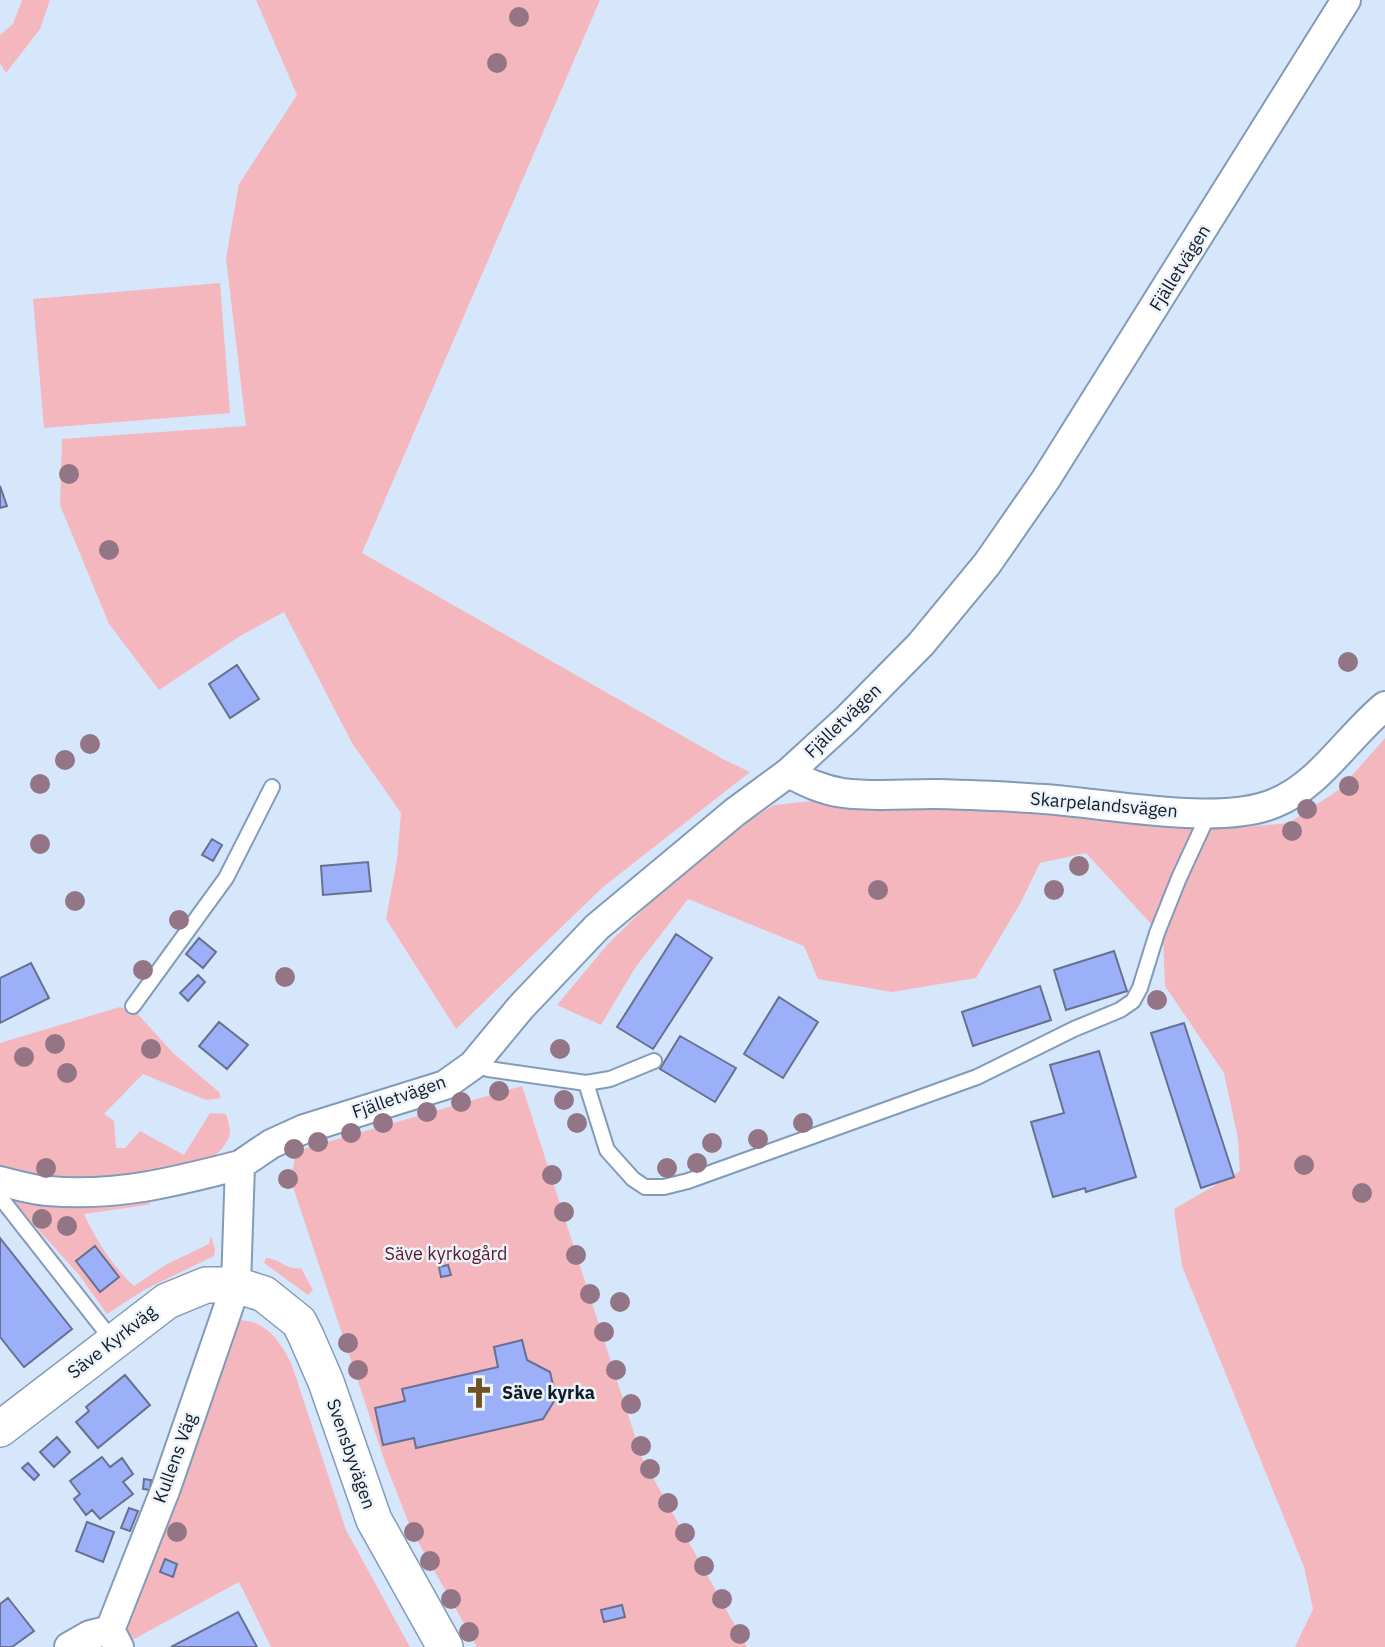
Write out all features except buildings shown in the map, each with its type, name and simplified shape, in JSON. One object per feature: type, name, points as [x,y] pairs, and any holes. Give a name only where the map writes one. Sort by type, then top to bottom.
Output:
[{"type":"street","name":"Fjälletvägen","points":[[240,1165],[271,1144],[304,1129],[444,1085],[473,1065],[521,1007],[597,927],[735,812],[788,774],[921,644],[1001,545],[1110,379],[1346,0]]},
{"type":"street","name":"Skarpelandsvägen","points":[[788,774],[821,789],[843,793],[1044,799],[1209,813],[1237,812],[1275,803],[1293,794],[1385,706]]},
{"type":"street","points":[[0,1181],[46,1191],[100,1193],[148,1188],[240,1165],[236,1285]]},
{"type":"street","name":"Säve Kyrkväg","points":[[0,1429],[152,1310],[184,1292],[206,1285],[236,1285]]},
{"type":"street","name":"Kullens Väg","points":[[69,1647],[90,1636],[114,1638],[236,1285]]},
{"type":"street","name":"Svensbyvägen","points":[[236,1285],[264,1294],[299,1322],[326,1382],[374,1520],[444,1647]]},
{"type":"lane","points":[[133,1006],[226,878],[272,787]]},
{"type":"lane","points":[[586,1083],[607,1150],[633,1179],[645,1187],[664,1187],[688,1181],[977,1077],[1074,1029],[1120,1010],[1133,1001],[1179,878],[1209,813]]},
{"type":"lane","points":[[473,1065],[586,1083],[610,1079],[654,1061]]},
{"type":"lane","points":[[0,1197],[113,1341]]},
{"type":"green space","points":[[22,0],[50,0],[40,29],[6,73],[0,63],[0,35],[13,24]]},
{"type":"green space","points":[[256,0],[600,0],[362,553],[750,772],[603,887],[456,1029],[386,919],[397,860],[401,813],[352,743],[284,612],[240,636],[159,690],[109,624],[60,505],[62,439],[246,426],[226,258],[239,184],[297,95]]},
{"type":"green space","points":[[220,283],[230,413],[44,428],[33,299]]},
{"type":"green space","points":[[1385,738],[1385,1647],[1295,1647],[1313,1609],[1304,1567],[1182,1266],[1174,1209],[1240,1171],[1238,1139],[1224,1073],[1165,986],[1163,937],[1086,853],[1040,863],[1021,902],[976,978],[892,992],[818,979],[804,946],[688,899],[635,968],[601,1025],[557,1005],[608,944],[675,878],[730,832],[774,805],[823,800],[1035,810],[1136,824],[1220,829],[1289,823],[1340,789]]},
{"type":"green space","points":[[120,1007],[136,1012],[173,1053],[219,1092],[221,1098],[206,1100],[143,1074],[104,1114],[114,1121],[116,1148],[125,1148],[140,1131],[184,1155],[210,1113],[226,1114],[230,1129],[229,1138],[221,1150],[209,1160],[121,1184],[0,1173],[0,1043]]},
{"type":"green space","name":"Säve kyrkogård","points":[[522,1086],[642,1458],[747,1647],[477,1647],[411,1529],[386,1465],[291,1181],[296,1151]]},
{"type":"green space","points":[[13,1197],[150,1199],[150,1204],[147,1205],[84,1214],[106,1253],[134,1286],[167,1264],[209,1244],[211,1236],[214,1256],[144,1290],[107,1314],[80,1276],[17,1206]]},
{"type":"green space","points":[[266,1258],[291,1268],[301,1268],[313,1290],[308,1295],[264,1263]]},
{"type":"green space","points":[[238,1320],[264,1328],[288,1356],[346,1530],[410,1647],[271,1647],[239,1582],[134,1639],[124,1627]]},
{"type":"place","name":"Säve kyrka","points":[[479,1393]]}]
